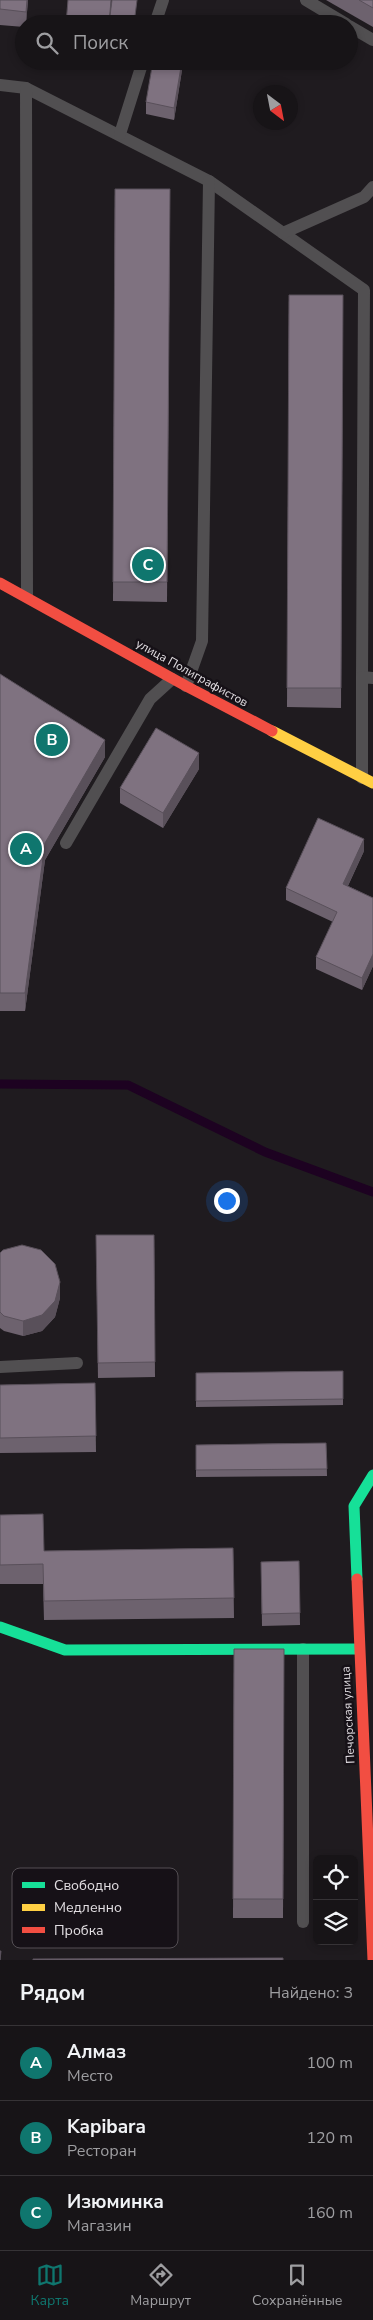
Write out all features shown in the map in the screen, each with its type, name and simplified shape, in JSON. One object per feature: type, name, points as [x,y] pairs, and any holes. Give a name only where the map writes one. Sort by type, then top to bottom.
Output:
[{"type":"street","name":"улица Полиграфистов","points":[[0,583],[27,596],[172,679],[368,780]]},
{"type":"street","name":"Печорская улица","points":[[373,1475],[354,1506],[373,1958]]},
{"type":"street","points":[[0,1628],[65,1650],[359,1649]]},
{"type":"lane","points":[[158,15],[163,0]]},
{"type":"lane","points":[[306,0],[331,15]]},
{"type":"lane","points":[[358,31],[373,40]]},
{"type":"lane","points":[[120,134],[140,70]]},
{"type":"lane","points":[[0,86],[26,88],[120,134],[209,181],[364,290],[368,780]]},
{"type":"lane","points":[[26,88],[27,596]]},
{"type":"lane","points":[[186,686],[202,641],[209,181]]},
{"type":"lane","points":[[283,233],[364,197],[373,187]]},
{"type":"lane","points":[[66,843],[150,699],[172,679]]},
{"type":"lane","points":[[0,1367],[77,1363]]},
{"type":"lane","points":[[303,1650],[303,1922]]},
{"type":"building","points":[[0,0],[27,0],[26,12],[0,9]]},
{"type":"building","points":[[68,0],[111,0],[110,15],[67,15]]},
{"type":"building","points":[[112,0],[137,0],[135,15],[110,15]]},
{"type":"building","points":[[359,0],[373,0],[373,8]]},
{"type":"building","points":[[151,70],[180,70],[174,108],[146,102]]},
{"type":"building","points":[[115,189],[170,189],[167,582],[113,582]]},
{"type":"building","points":[[289,295],[343,295],[341,688],[287,688]]},
{"type":"building","points":[[0,674],[105,740],[45,843],[25,993],[0,993]]},
{"type":"building","points":[[156,728],[199,753],[163,813],[120,788]]},
{"type":"building","points":[[318,818],[364,839],[343,884],[373,898],[373,954],[362,978],[316,957],[337,912],[286,888]]},
{"type":"building","points":[[96,1235],[154,1235],[155,1362],[98,1363]]},
{"type":"building","points":[[22,1245],[41,1250],[55,1264],[60,1282],[55,1301],[42,1315],[23,1321],[4,1316],[0,1312],[0,1253],[3,1250]]},
{"type":"building","points":[[343,1371],[343,1399],[196,1401],[196,1373]]},
{"type":"building","points":[[95,1383],[96,1436],[0,1438],[0,1385]]},
{"type":"building","points":[[326,1443],[327,1469],[196,1470],[196,1445]]},
{"type":"building","points":[[43,1514],[44,1551],[233,1548],[234,1598],[44,1601],[43,1564],[0,1565],[0,1515]]},
{"type":"building","points":[[299,1561],[300,1613],[262,1614],[261,1562]]},
{"type":"building","points":[[234,1649],[284,1649],[283,1899],[233,1899]]},
{"type":"building","points":[[283,1958],[283,1960],[33,1960],[33,1959]]},
{"type":"waterway","points":[[0,1084],[128,1085],[265,1152],[373,1192]]},
{"type":"traffic: fast","points":[[357,1579],[354,1506],[373,1475]]},
{"type":"traffic: fast","points":[[0,1627],[65,1650],[359,1649]]},
{"type":"traffic: slow","points":[[272,731],[373,783]]},
{"type":"traffic: jam","points":[[0,583],[186,686],[272,731]]},
{"type":"traffic: jam","points":[[357,1579],[373,1960]]},
{"type":"place","name":"Изюминка","points":[[148,565]]},
{"type":"place","name":"Kapibara","points":[[52,740]]},
{"type":"place","name":"Алмаз","points":[[26,849]]}]
